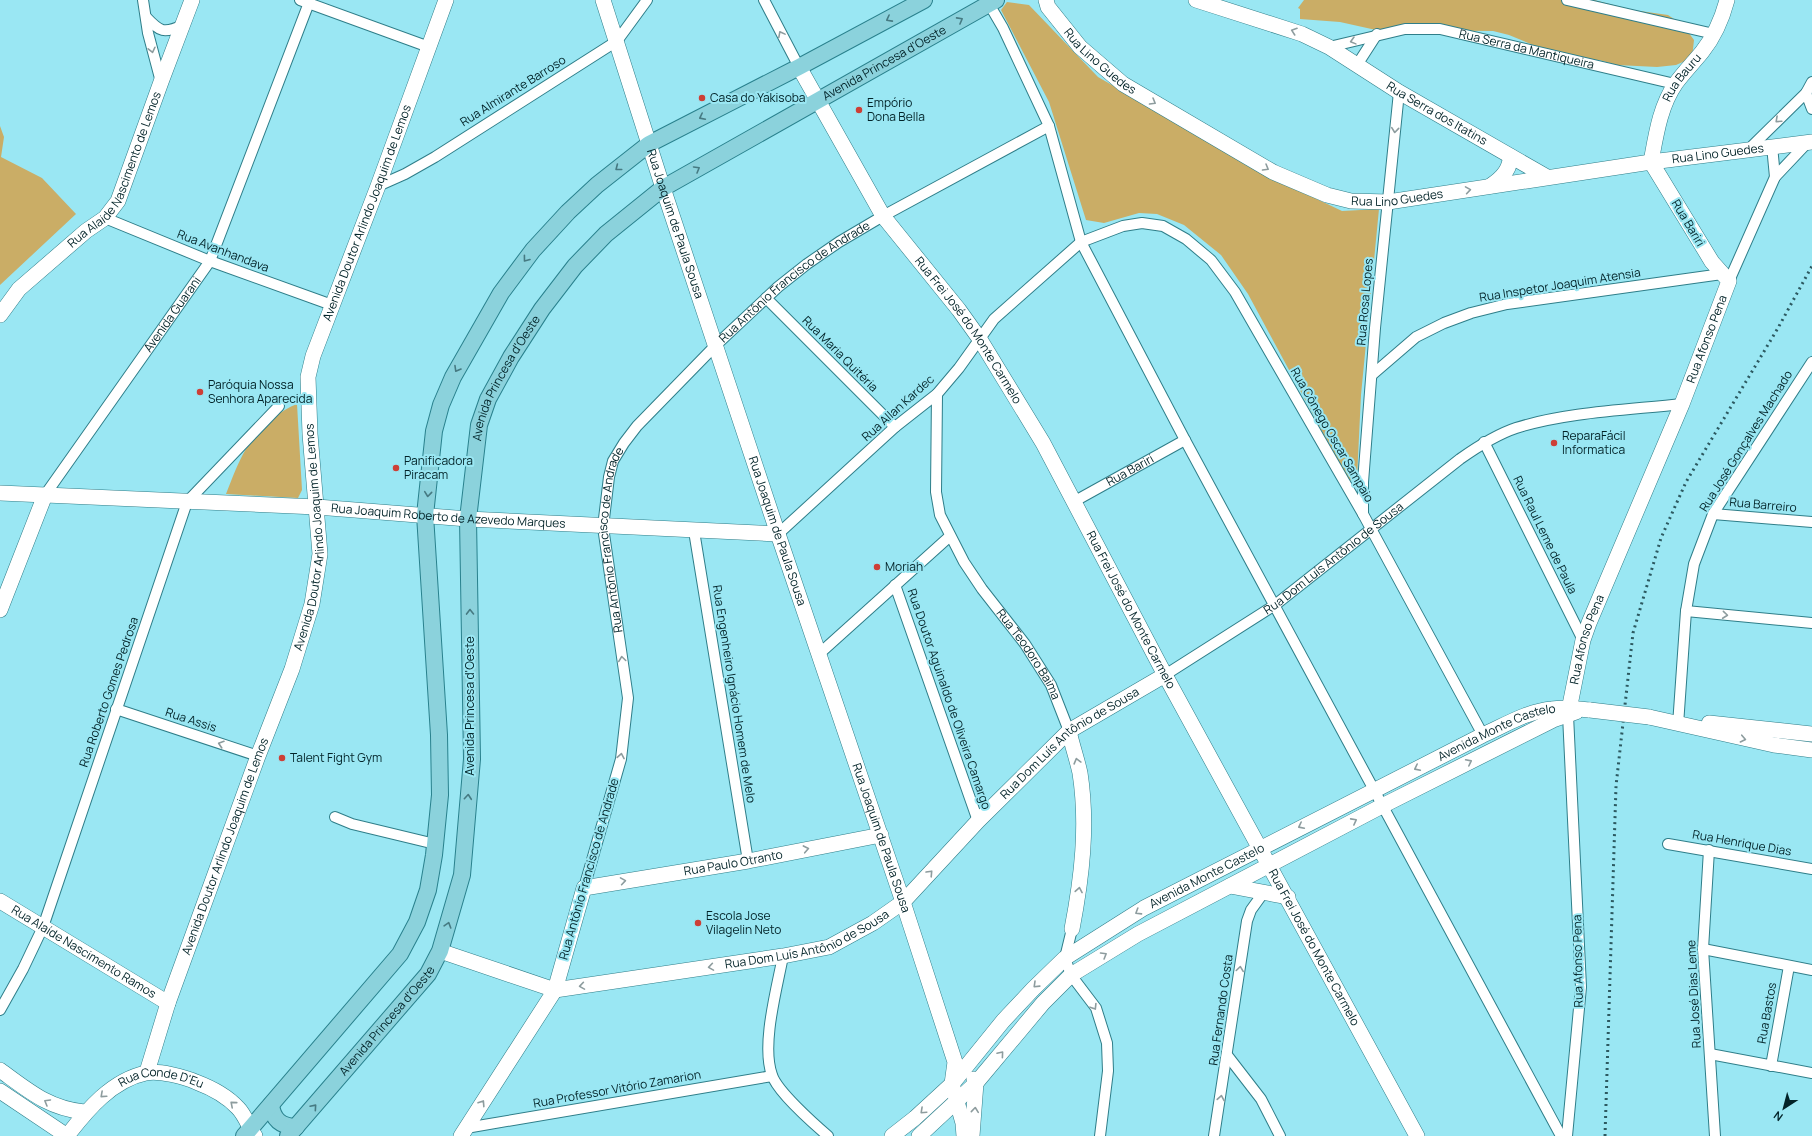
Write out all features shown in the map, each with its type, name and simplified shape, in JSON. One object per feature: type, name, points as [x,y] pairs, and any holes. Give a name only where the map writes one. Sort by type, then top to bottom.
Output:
[{"type":"main road","name":"Rua Alaide Nascimento de Lemos","points":[[0,315],[19,289],[86,231],[105,218],[118,201],[192,0]]},
{"type":"main road","name":"Avenida Doutor Arlindo Joaquim de Lemos","points":[[147,1072],[168,1003],[258,756],[292,669],[312,604],[320,554],[310,434],[308,378],[313,356],[378,186],[446,0]]},
{"type":"main road","name":"Rua Joaquim de Paula Sousa","points":[[603,0],[618,41],[663,188],[778,534],[904,902],[961,1064],[976,1083]]},
{"type":"main road","points":[[250,1134],[271,1105],[400,954],[416,922],[428,890],[440,795],[439,735],[426,515],[434,431],[441,405],[452,377],[501,293],[533,250],[568,212],[597,184],[649,144],[799,67],[924,0]]},
{"type":"main road","name":"Rua Lino Guedes","points":[[1046,0],[1048,7],[1080,48],[1123,84],[1273,172],[1327,195],[1351,201],[1388,202],[1651,162],[1750,148],[1810,142]]},
{"type":"main road","points":[[1196,0],[1302,34],[1329,47]]},
{"type":"main road","name":"Rua Bauru","points":[[1651,162],[1656,134],[1664,106],[1675,84],[1702,52],[1714,34],[1723,16],[1728,0]]},
{"type":"main road","name":"Avenida Princesa d'Oeste","points":[[292,1131],[428,974],[440,951],[462,875],[472,759],[468,519],[479,425],[488,399],[512,357],[542,309],[575,266],[606,234],[663,188],[992,2]]},
{"type":"main road","name":"Rua Serra dos Itatins","points":[[1329,47],[1399,92],[1547,178]]},
{"type":"main road","name":"Rua Frei José do Monte Carmelo","points":[[799,67],[883,216],[959,310],[979,338],[1043,442],[1166,675],[1417,1136]]},
{"type":"main road","points":[[1489,186],[1499,180],[1507,171],[1511,163],[1510,156]]},
{"type":"main road","name":"Rua Bariri","points":[[1651,162],[1706,254],[1726,278]]},
{"type":"main road","name":"Rua Afonso Pena","points":[[1577,711],[1583,640],[1682,404],[1726,278]]},
{"type":"main road","name":"Rua Joaquim Roberto de Azevedo Marques","points":[[0,492],[317,507],[468,519],[778,534]]},
{"type":"main road","name":"Avenida Guarani","points":[[0,610],[45,495]]},
{"type":"main road","name":"Rua Dom Luís Antônio de Sousa","points":[[440,951],[555,990],[783,956],[829,947],[873,923],[904,902],[978,821],[1069,731],[1166,675]]},
{"type":"main road","name":"Avenida Monte Castelo","points":[[892,1136],[952,1084],[961,1064],[1065,958],[1144,908],[1374,789],[1527,715],[1551,709],[1656,718],[1678,722]]},
{"type":"main road","name":"Avenida Monte Castelo","points":[[919,1136],[976,1083],[1044,1003],[1071,976],[1138,934],[1382,806],[1553,720],[1577,711]]},
{"type":"main road","points":[[1678,722],[1812,734]]},
{"type":"main road","points":[[1678,722],[1774,745],[1812,750]]},
{"type":"main road","name":"Rua Teodoro Baima","points":[[1069,731],[1080,772],[1083,802],[1084,845],[1081,882],[1072,929]]},
{"type":"main road","name":"Rua Paulo Otranto","points":[[584,888],[748,861],[881,835]]},
{"type":"main road","points":[[1230,886],[1288,897]]},
{"type":"main road","name":"Rua Antônio Francisco de Andrade","points":[[464,1132],[555,990],[584,888]]},
{"type":"main road","name":"Rua Alaíde Nascimento Ramos","points":[[0,901],[168,1003]]},
{"type":"main road","points":[[0,1070],[49,1104],[69,1110],[84,1112]]},
{"type":"main road","name":"Rua Conde D'Eu","points":[[67,1136],[84,1112],[108,1091],[131,1078],[147,1072],[186,1078],[215,1090],[238,1108],[250,1134]]},
{"type":"main road","points":[[972,1136],[976,1083]]},
{"type":"main road","points":[[952,1084],[964,1126],[964,1136]]},
{"type":"main road","points":[[0,1091],[67,1136]]},
{"type":"main road","points":[[271,1105],[273,1114],[278,1122],[292,1131]]},
{"type":"street","points":[[142,0],[161,82]]},
{"type":"street","name":"Rua Almirante Barroso","points":[[378,186],[405,174],[435,157],[618,41],[647,0]]},
{"type":"street","points":[[764,0],[799,67]]},
{"type":"street","points":[[1567,0],[1714,34]]},
{"type":"street","points":[[306,1],[428,47]]},
{"type":"street","name":"Avenida Guarani","points":[[45,495],[210,261],[306,1]]},
{"type":"street","points":[[992,2],[1049,126],[1081,242],[1185,440],[1561,1136]]},
{"type":"street","points":[[146,17],[157,28],[168,31],[183,25]]},
{"type":"street","name":"Rua Serra da Mantiqueira","points":[[1329,47],[1377,34],[1405,29],[1440,29],[1675,84]]},
{"type":"street","points":[[1357,65],[1377,34]]},
{"type":"street","points":[[1750,148],[1806,93],[1812,82]]},
{"type":"street","name":"Rua Rosa Lopes","points":[[1363,514],[1363,482],[1373,374],[1375,328],[1399,92]]},
{"type":"street","points":[[1806,93],[1812,110]]},
{"type":"street","name":"Rua Antônio Francisco de Andrade","points":[[584,888],[621,759],[628,698],[603,526],[609,477],[613,461],[637,426],[716,345],[766,298],[807,264],[839,242],[883,216],[1049,126]]},
{"type":"street","name":"Rua Afonso Pena","points":[[1726,278],[1775,177],[1810,142]]},
{"type":"street","name":"Rua Afonso Pena","points":[[1772,146],[1775,177]]},
{"type":"street","name":"Rua Avanhandava","points":[[105,218],[210,261],[332,305]]},
{"type":"street","name":"Rua Cônego Oscar Sampaio","points":[[1123,226],[1142,223],[1163,226],[1186,239],[1211,260],[1235,292],[1363,514],[1483,735]]},
{"type":"street","name":"Rua Allan Kardec","points":[[778,534],[895,428],[937,394],[959,368],[994,319],[1081,242],[1123,226]]},
{"type":"street","name":"Rua Inspetor Joaquim Atensia","points":[[1373,374],[1416,337],[1444,323],[1471,313],[1507,304],[1726,278]]},
{"type":"street","name":"Rua Maria Quitéria","points":[[766,298],[895,428]]},
{"type":"street","name":"Rua José Gonçalves Machado","points":[[1678,722],[1686,611],[1694,564],[1713,514],[1812,362]]},
{"type":"street","name":"Rua Teodoro Baima","points":[[937,394],[936,492],[940,515],[950,537],[982,589],[1025,644],[1051,685],[1069,731]]},
{"type":"street","name":"Rua Dom Luís Antônio de Sousa","points":[[1166,675],[1275,605],[1484,442],[1515,428],[1556,420],[1682,404]]},
{"type":"street","name":"Rua Roberto Gomes Pedrosa","points":[[0,1010],[23,969],[43,927],[187,502],[279,406]]},
{"type":"street","name":"Rua Bariri","points":[[1075,501],[1185,440]]},
{"type":"street","name":"Rua Raul Leme de Paula","points":[[1484,442],[1583,640]]},
{"type":"street","name":"Rua Barreiro","points":[[1713,514],[1812,522]]},
{"type":"street","name":"Rua Engenheiro Ignácio Homem de Melo","points":[[694,531],[748,861]]},
{"type":"street","points":[[819,654],[950,537]]},
{"type":"street","name":"Rua Doutor Aguinaldo de Oliveira Camargo","points":[[895,585],[978,821]]},
{"type":"street","points":[[1686,611],[1812,623]]},
{"type":"street","name":"Rua Assis","points":[[116,709],[258,756]]},
{"type":"street","name":"Rua Afonso Pena","points":[[1567,1136],[1581,987],[1577,711]]},
{"type":"street","points":[[335,817],[352,824],[435,844]]},
{"type":"street","name":"Rua Henrique Dias","points":[[1668,844],[1710,850],[1812,869]]},
{"type":"street","name":"Rua José Dias Leme","points":[[1710,850],[1703,949],[1715,1136]]},
{"type":"street","name":"Rua Fernando Costa","points":[[1214,1136],[1246,921],[1251,910],[1264,892]]},
{"type":"street","points":[[1072,929],[1065,958],[1071,976],[1096,1008],[1107,1043],[1108,1071],[1100,1136]]},
{"type":"street","points":[[1703,949],[1812,970]]},
{"type":"street","points":[[783,956],[770,1030],[769,1057],[772,1076],[794,1105],[828,1136]]},
{"type":"street","name":"Rua Bastos","points":[[1771,1066],[1789,966]]},
{"type":"street","points":[[1710,1054],[1812,1073]]},
{"type":"street","points":[[1227,1055],[1261,1100],[1280,1136]]},
{"type":"street","name":"Rua Professor Vitório Zamarion","points":[[464,1132],[772,1076]]},
{"type":"shaded area","points":[[1304,0],[1594,0],[1633,10],[1668,15],[1683,25],[1694,40],[1692,58],[1676,65],[1657,67],[1617,65],[1599,60],[1581,61],[1545,50],[1509,35],[1493,31],[1376,30],[1340,22],[1300,19],[1300,9],[1298,8]]},
{"type":"shaded area","points":[[1007,2],[1029,5],[1098,77],[1279,181],[1342,211],[1379,209],[1361,395],[1357,478],[1349,481],[1248,294],[1221,255],[1184,225],[1157,214],[1139,213],[1104,223],[1086,220],[1049,102],[1001,10]]},
{"type":"shaded area","points":[[0,126],[4,137],[1,157],[42,178],[76,214],[0,285]]},
{"type":"shaded area","points":[[297,404],[302,490],[298,498],[226,494],[240,459],[256,436],[275,417]]},
{"type":"railway","points":[[1605,1136],[1616,786],[1633,633],[1661,538],[1686,482],[1778,328],[1812,266]]},
{"type":"place","name":"Casa do Yakisoba","points":[[702,98]]},
{"type":"place","name":"Empório Dona Bella","points":[[859,110]]},
{"type":"place","name":"Paróquia Nossa Senhora Aparecida","points":[[200,392]]},
{"type":"place","name":"ReparaFácil Informatica","points":[[1554,443]]},
{"type":"place","name":"Panificadora Piracam","points":[[396,468]]},
{"type":"place","name":"Moriah","points":[[877,567]]},
{"type":"place","name":"Talent Fight Gym","points":[[282,758]]},
{"type":"place","name":"Escola Jose Vilagelin Neto","points":[[698,923]]}]
